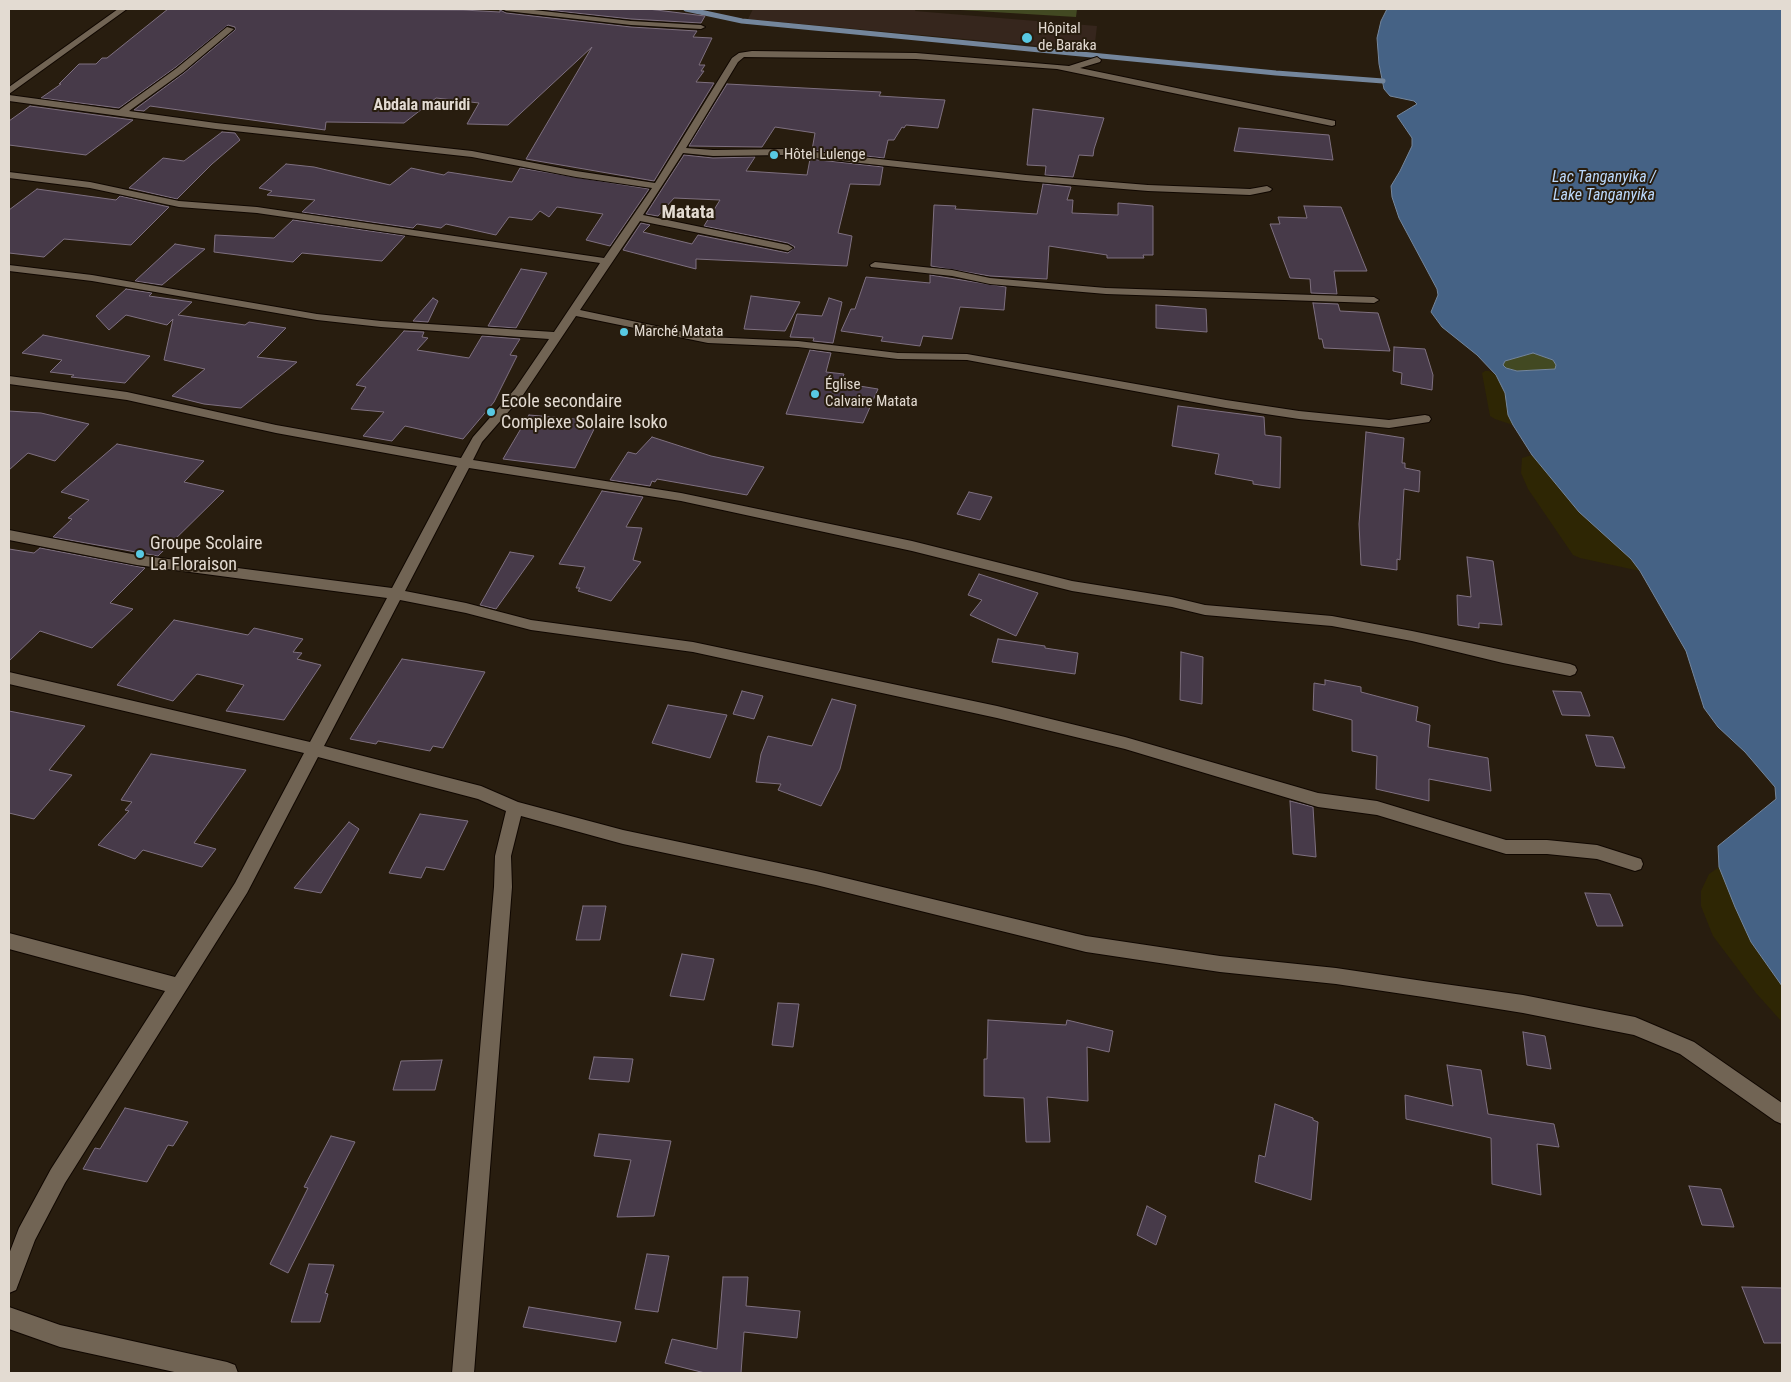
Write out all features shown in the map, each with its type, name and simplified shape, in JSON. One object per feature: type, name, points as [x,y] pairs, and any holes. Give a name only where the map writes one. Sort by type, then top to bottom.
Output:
[{"type":"street","points":[[9,91],[123,9]]},
{"type":"street","points":[[506,9],[631,23],[701,27]]},
{"type":"street","points":[[121,113],[180,70],[230,29]]},
{"type":"street","points":[[9,1283],[26,1235],[58,1176],[241,888],[477,440],[520,392],[658,186],[735,60],[742,55],[916,56],[1066,68],[1332,123]]},
{"type":"street","points":[[1066,68],[1089,64],[1097,60]]},
{"type":"street","points":[[9,98],[216,126],[472,154],[576,174],[658,186]]},
{"type":"street","points":[[680,150],[713,153],[787,152],[1026,178],[1158,189],[1250,192],[1267,189]]},
{"type":"street","points":[[9,176],[90,185],[179,204],[257,210],[606,261]]},
{"type":"street","points":[[637,217],[788,248]]},
{"type":"street","points":[[875,265],[952,273],[990,281],[1045,284],[1106,291],[1374,300]]},
{"type":"street","points":[[9,268],[92,278],[271,308],[317,318],[556,336]]},
{"type":"street","points":[[573,312],[708,340],[798,344],[898,356],[967,358],[1226,404],[1299,415],[1388,424],[1425,419]]},
{"type":"street","points":[[9,380],[127,396],[276,430],[464,463],[681,497],[912,546],[1072,586],[1172,602],[1205,610],[1332,621],[1570,670]]},
{"type":"street","points":[[9,535],[137,560],[396,594],[466,608],[531,625],[693,647],[997,712],[1125,742],[1318,800],[1377,808],[1506,847],[1547,847],[1597,852],[1635,864]]},
{"type":"street","points":[[9,678],[276,740],[481,793],[515,808],[623,838],[816,878],[1086,944],[1229,965],[1336,976],[1449,992],[1523,1004],[1635,1026],[1687,1048],[1782,1114]]},
{"type":"street","points":[[463,1373],[503,887],[503,856],[515,808]]},
{"type":"street","points":[[9,941],[178,986]]},
{"type":"street","points":[[9,1318],[60,1336],[227,1373]]},
{"type":"shaded area","name":"Hôpital de Baraka","points":[[753,9],[916,9],[915,11],[1097,26],[1094,51],[748,19]]},
{"type":"green space","points":[[944,9],[1077,9],[1076,17]]},
{"type":"green space","points":[[1533,353],[1553,360],[1556,364],[1555,369],[1517,371],[1506,368],[1503,365],[1505,361]]},
{"type":"sand","points":[[1485,371],[1496,375],[1505,393],[1508,415],[1513,425],[1490,416],[1482,373]]},
{"type":"sand","points":[[1532,455],[1579,512],[1631,559],[1640,571],[1573,555],[1528,489],[1521,473],[1522,458]]},
{"type":"sand","points":[[1719,867],[1751,942],[1782,986],[1782,1022],[1756,993],[1713,936],[1701,906],[1701,891],[1709,874]]},
{"type":"water","name":"Lac Tanganyika / Lake Tanganyika","points":[[1387,9],[1782,9],[1782,986],[1751,942],[1735,907],[1719,867],[1718,846],[1776,799],[1775,787],[1745,752],[1718,727],[1704,708],[1686,651],[1640,571],[1631,559],[1579,512],[1532,455],[1508,415],[1505,393],[1496,375],[1477,355],[1442,327],[1431,312],[1438,295],[1437,289],[1399,218],[1392,197],[1391,186],[1412,146],[1412,138],[1397,116],[1417,104],[1414,101],[1390,96],[1384,89],[1379,64],[1377,38],[1381,21]],"holes":[[[1533,353],[1553,360],[1556,365],[1555,369],[1517,371],[1506,368],[1503,365],[1505,361]]]},
{"type":"building","points":[[168,9],[463,10],[500,12],[500,10],[506,13],[631,27],[697,31],[693,37],[712,38],[699,65],[705,65],[701,71],[704,71],[696,82],[714,83],[654,181],[526,159],[592,47],[508,125],[467,124],[479,103],[436,98],[404,123],[326,122],[325,130],[150,106],[144,111],[134,110],[184,73],[235,30],[235,27],[228,25],[176,67],[119,108],[41,98],[61,84],[59,84],[79,64],[96,64],[102,58],[107,58]]},
{"type":"building","points":[[539,9],[648,9],[705,16],[701,23],[631,19]]},
{"type":"building","points":[[727,84],[881,92],[879,96],[945,100],[938,128],[906,125],[904,128],[902,127],[894,140],[888,140],[884,158],[812,150],[815,133],[775,127],[762,147],[689,146]]},
{"type":"building","points":[[30,106],[133,120],[86,155],[9,145],[9,121]]},
{"type":"building","points":[[1033,109],[1104,118],[1093,156],[1079,155],[1073,177],[1045,175],[1046,166],[1027,165]]},
{"type":"building","points":[[1239,128],[1329,135],[1333,160],[1234,151]]},
{"type":"building","points":[[222,132],[235,133],[240,140],[212,164],[177,199],[129,188],[163,158],[184,161]]},
{"type":"building","points":[[684,155],[713,158],[755,157],[746,171],[807,175],[810,159],[883,167],[880,185],[850,184],[838,233],[852,236],[847,266],[696,259],[696,269],[623,250],[641,223],[650,225],[643,232],[692,244],[698,235],[788,253],[795,247],[788,243],[704,226],[720,200],[674,198],[658,216],[646,214]]},
{"type":"building","points":[[286,164],[314,167],[390,185],[411,168],[444,175],[448,172],[512,182],[520,168],[649,189],[610,246],[586,240],[603,214],[557,207],[549,217],[540,211],[532,220],[509,217],[496,235],[446,224],[441,228],[417,224],[413,228],[302,212],[315,200],[267,195],[272,191],[259,188]]},
{"type":"building","points":[[1043,184],[1071,187],[1067,200],[1073,200],[1072,213],[1118,215],[1118,203],[1153,206],[1153,255],[1143,255],[1144,258],[1107,258],[1107,255],[1049,246],[1047,279],[990,276],[931,266],[934,205],[956,206],[955,209],[1037,214]]},
{"type":"building","points":[[37,189],[116,200],[120,196],[169,207],[131,245],[64,239],[44,257],[9,253],[9,210]]},
{"type":"building","points":[[1304,206],[1341,207],[1367,271],[1334,271],[1337,294],[1311,293],[1310,279],[1290,278],[1270,224],[1280,224],[1278,217],[1307,218]]},
{"type":"building","points":[[293,220],[405,236],[382,261],[302,253],[293,262],[214,252],[215,235],[274,238]]},
{"type":"building","points":[[175,244],[205,249],[162,285],[135,281]]},
{"type":"building","points":[[521,269],[547,273],[516,328],[488,326]]},
{"type":"building","points":[[930,275],[1006,287],[1004,310],[960,307],[952,339],[923,336],[920,346],[881,341],[883,337],[841,331],[851,309],[855,309],[866,277],[930,283]]},
{"type":"building","points":[[126,289],[152,293],[149,296],[192,302],[178,315],[245,325],[249,322],[286,328],[257,357],[297,362],[241,408],[204,404],[172,396],[205,369],[164,360],[173,319],[167,325],[126,315],[109,330],[96,316]]},
{"type":"building","points":[[751,296],[800,302],[785,331],[744,329]]},
{"type":"building","points":[[433,298],[438,301],[428,322],[413,321]]},
{"type":"building","points":[[829,298],[842,302],[833,343],[813,341],[814,338],[790,337],[797,314],[822,316]]},
{"type":"building","points":[[1313,303],[1338,304],[1340,311],[1378,313],[1390,351],[1324,348],[1322,339],[1319,339]]},
{"type":"building","points":[[1156,305],[1206,309],[1207,332],[1156,328]]},
{"type":"building","points":[[404,331],[424,332],[422,337],[428,338],[417,350],[469,358],[482,336],[520,339],[510,355],[517,356],[494,402],[463,439],[405,426],[392,441],[363,436],[384,412],[351,409],[366,387],[356,385]]},
{"type":"building","points":[[43,335],[150,356],[125,383],[71,377],[74,375],[50,372],[62,360],[22,353]]},
{"type":"building","points":[[1394,347],[1425,349],[1433,375],[1432,390],[1401,384],[1402,373],[1393,371]]},
{"type":"building","points":[[810,350],[831,353],[826,372],[844,374],[841,383],[878,389],[863,423],[786,414]]},
{"type":"building","points":[[1178,406],[1264,417],[1265,435],[1281,437],[1280,488],[1253,484],[1253,481],[1215,474],[1219,454],[1172,446]]},
{"type":"building","points":[[9,411],[41,413],[89,424],[55,461],[28,453],[9,470]]},
{"type":"building","points":[[529,415],[598,421],[575,468],[503,459]]},
{"type":"building","points":[[1366,432],[1404,438],[1402,463],[1405,463],[1405,468],[1420,471],[1419,492],[1404,489],[1400,560],[1397,559],[1397,570],[1361,565],[1359,524]]},
{"type":"building","points":[[652,437],[711,456],[764,467],[747,495],[657,479],[655,482],[652,481],[650,486],[610,480],[628,452],[636,454]]},
{"type":"building","points":[[117,444],[204,461],[184,482],[224,491],[158,556],[53,537],[72,519],[68,518],[89,500],[61,492]]},
{"type":"building","points":[[602,491],[643,497],[626,527],[642,528],[633,560],[641,562],[611,601],[578,591],[580,588],[576,588],[585,567],[559,564]]},
{"type":"building","points":[[969,492],[992,497],[980,520],[957,514]]},
{"type":"building","points":[[40,548],[145,568],[110,603],[133,609],[92,648],[40,631],[9,661],[9,549],[34,553]]},
{"type":"building","points":[[510,552],[534,556],[496,609],[480,605]]},
{"type":"building","points":[[1467,557],[1493,561],[1502,625],[1479,623],[1479,628],[1458,625],[1457,595],[1471,597]]},
{"type":"building","points":[[979,574],[1038,593],[1016,636],[970,615],[982,600],[968,595]]},
{"type":"building","points":[[174,620],[248,635],[254,628],[303,639],[293,652],[302,653],[297,659],[321,665],[284,720],[226,711],[244,685],[197,674],[173,701],[117,685]]},
{"type":"building","points":[[998,639],[1078,653],[1075,674],[992,662]]},
{"type":"building","points":[[1181,652],[1203,657],[1202,704],[1180,700]]},
{"type":"building","points":[[402,659],[485,672],[443,748],[433,746],[430,751],[378,741],[376,744],[350,739]]},
{"type":"building","points":[[1325,680],[1361,687],[1361,692],[1418,707],[1416,721],[1430,725],[1428,747],[1488,758],[1491,791],[1429,779],[1429,801],[1376,789],[1377,756],[1352,751],[1352,720],[1313,710],[1314,683],[1325,685]]},
{"type":"building","points":[[742,691],[763,696],[754,719],[733,714]]},
{"type":"building","points":[[1553,691],[1581,692],[1590,716],[1562,715]]},
{"type":"building","points":[[832,699],[856,705],[840,769],[821,806],[778,790],[781,784],[756,782],[761,754],[768,736],[812,746]]},
{"type":"building","points":[[668,705],[727,715],[710,758],[652,743]]},
{"type":"building","points":[[9,711],[85,726],[49,770],[72,775],[34,819],[9,813]]},
{"type":"building","points":[[1586,735],[1613,737],[1625,768],[1596,766]]},
{"type":"building","points":[[151,754],[246,770],[194,843],[216,849],[202,867],[143,850],[135,859],[98,845],[129,811],[125,810],[132,802],[121,800]]},
{"type":"building","points":[[1290,801],[1313,807],[1316,857],[1293,854]]},
{"type":"building","points":[[420,814],[468,821],[444,870],[426,867],[421,878],[389,873]]},
{"type":"building","points":[[349,822],[359,829],[321,893],[294,888]]},
{"type":"building","points":[[1585,893],[1610,894],[1623,926],[1597,926]]},
{"type":"building","points":[[583,906],[606,906],[600,940],[576,940]]},
{"type":"building","points":[[682,954],[714,959],[704,1000],[670,996]]},
{"type":"building","points":[[778,1003],[799,1004],[793,1047],[772,1045]]},
{"type":"building","points":[[988,1020],[1066,1025],[1067,1020],[1113,1031],[1109,1052],[1087,1047],[1088,1101],[1047,1097],[1050,1142],[1026,1142],[1024,1098],[984,1096],[984,1059],[987,1059]]},
{"type":"building","points":[[1523,1032],[1545,1036],[1551,1069],[1527,1065]]},
{"type":"building","points":[[594,1057],[633,1059],[629,1082],[589,1079]]},
{"type":"building","points":[[442,1060],[435,1090],[393,1090],[401,1061]]},
{"type":"building","points":[[1447,1065],[1481,1070],[1488,1114],[1554,1124],[1559,1147],[1537,1144],[1541,1195],[1492,1184],[1491,1138],[1406,1119],[1405,1095],[1453,1106]]},
{"type":"building","points":[[1275,1104],[1313,1118],[1313,1120],[1318,1122],[1311,1200],[1255,1182],[1259,1155],[1265,1157]]},
{"type":"building","points":[[125,1108],[188,1122],[173,1146],[168,1145],[147,1182],[83,1169],[95,1148],[100,1149]]},
{"type":"building","points":[[599,1134],[671,1141],[654,1216],[617,1217],[631,1160],[594,1156]]},
{"type":"building","points":[[331,1136],[355,1142],[288,1273],[270,1264],[308,1188],[304,1187]]},
{"type":"building","points":[[1689,1186],[1721,1189],[1734,1227],[1702,1225]]},
{"type":"building","points":[[1147,1206],[1166,1216],[1156,1245],[1137,1235]]},
{"type":"building","points":[[647,1254],[669,1256],[658,1312],[635,1309]]},
{"type":"building","points":[[309,1264],[334,1265],[325,1293],[328,1294],[320,1322],[291,1322]]},
{"type":"building","points":[[723,1277],[748,1277],[746,1306],[800,1311],[797,1338],[744,1332],[741,1373],[705,1373],[665,1363],[672,1339],[717,1349]]},
{"type":"building","points":[[1742,1287],[1782,1288],[1782,1343],[1764,1343]]},
{"type":"building","points":[[529,1307],[621,1322],[616,1342],[523,1327]]},
{"type":"waterway","points":[[686,9],[742,21],[1276,73],[1383,81]]},
{"type":"place","name":"Hôpital de Baraka","points":[[1027,38]]},
{"type":"place","name":"Hôtel Lulenge","points":[[774,155]]},
{"type":"place","name":"Marché Matata","points":[[624,332]]},
{"type":"place","name":"Église Calvaire Matata","points":[[815,394]]},
{"type":"place","name":"Ecole secondaire Complexe Solaire Isoko","points":[[491,412]]},
{"type":"place","name":"Groupe Scolaire La Floraison","points":[[140,554]]},
{"type":"district","name":"Abdala mauridi","points":[[422,106]]},
{"type":"district","name":"Matata","points":[[688,213]]}]
